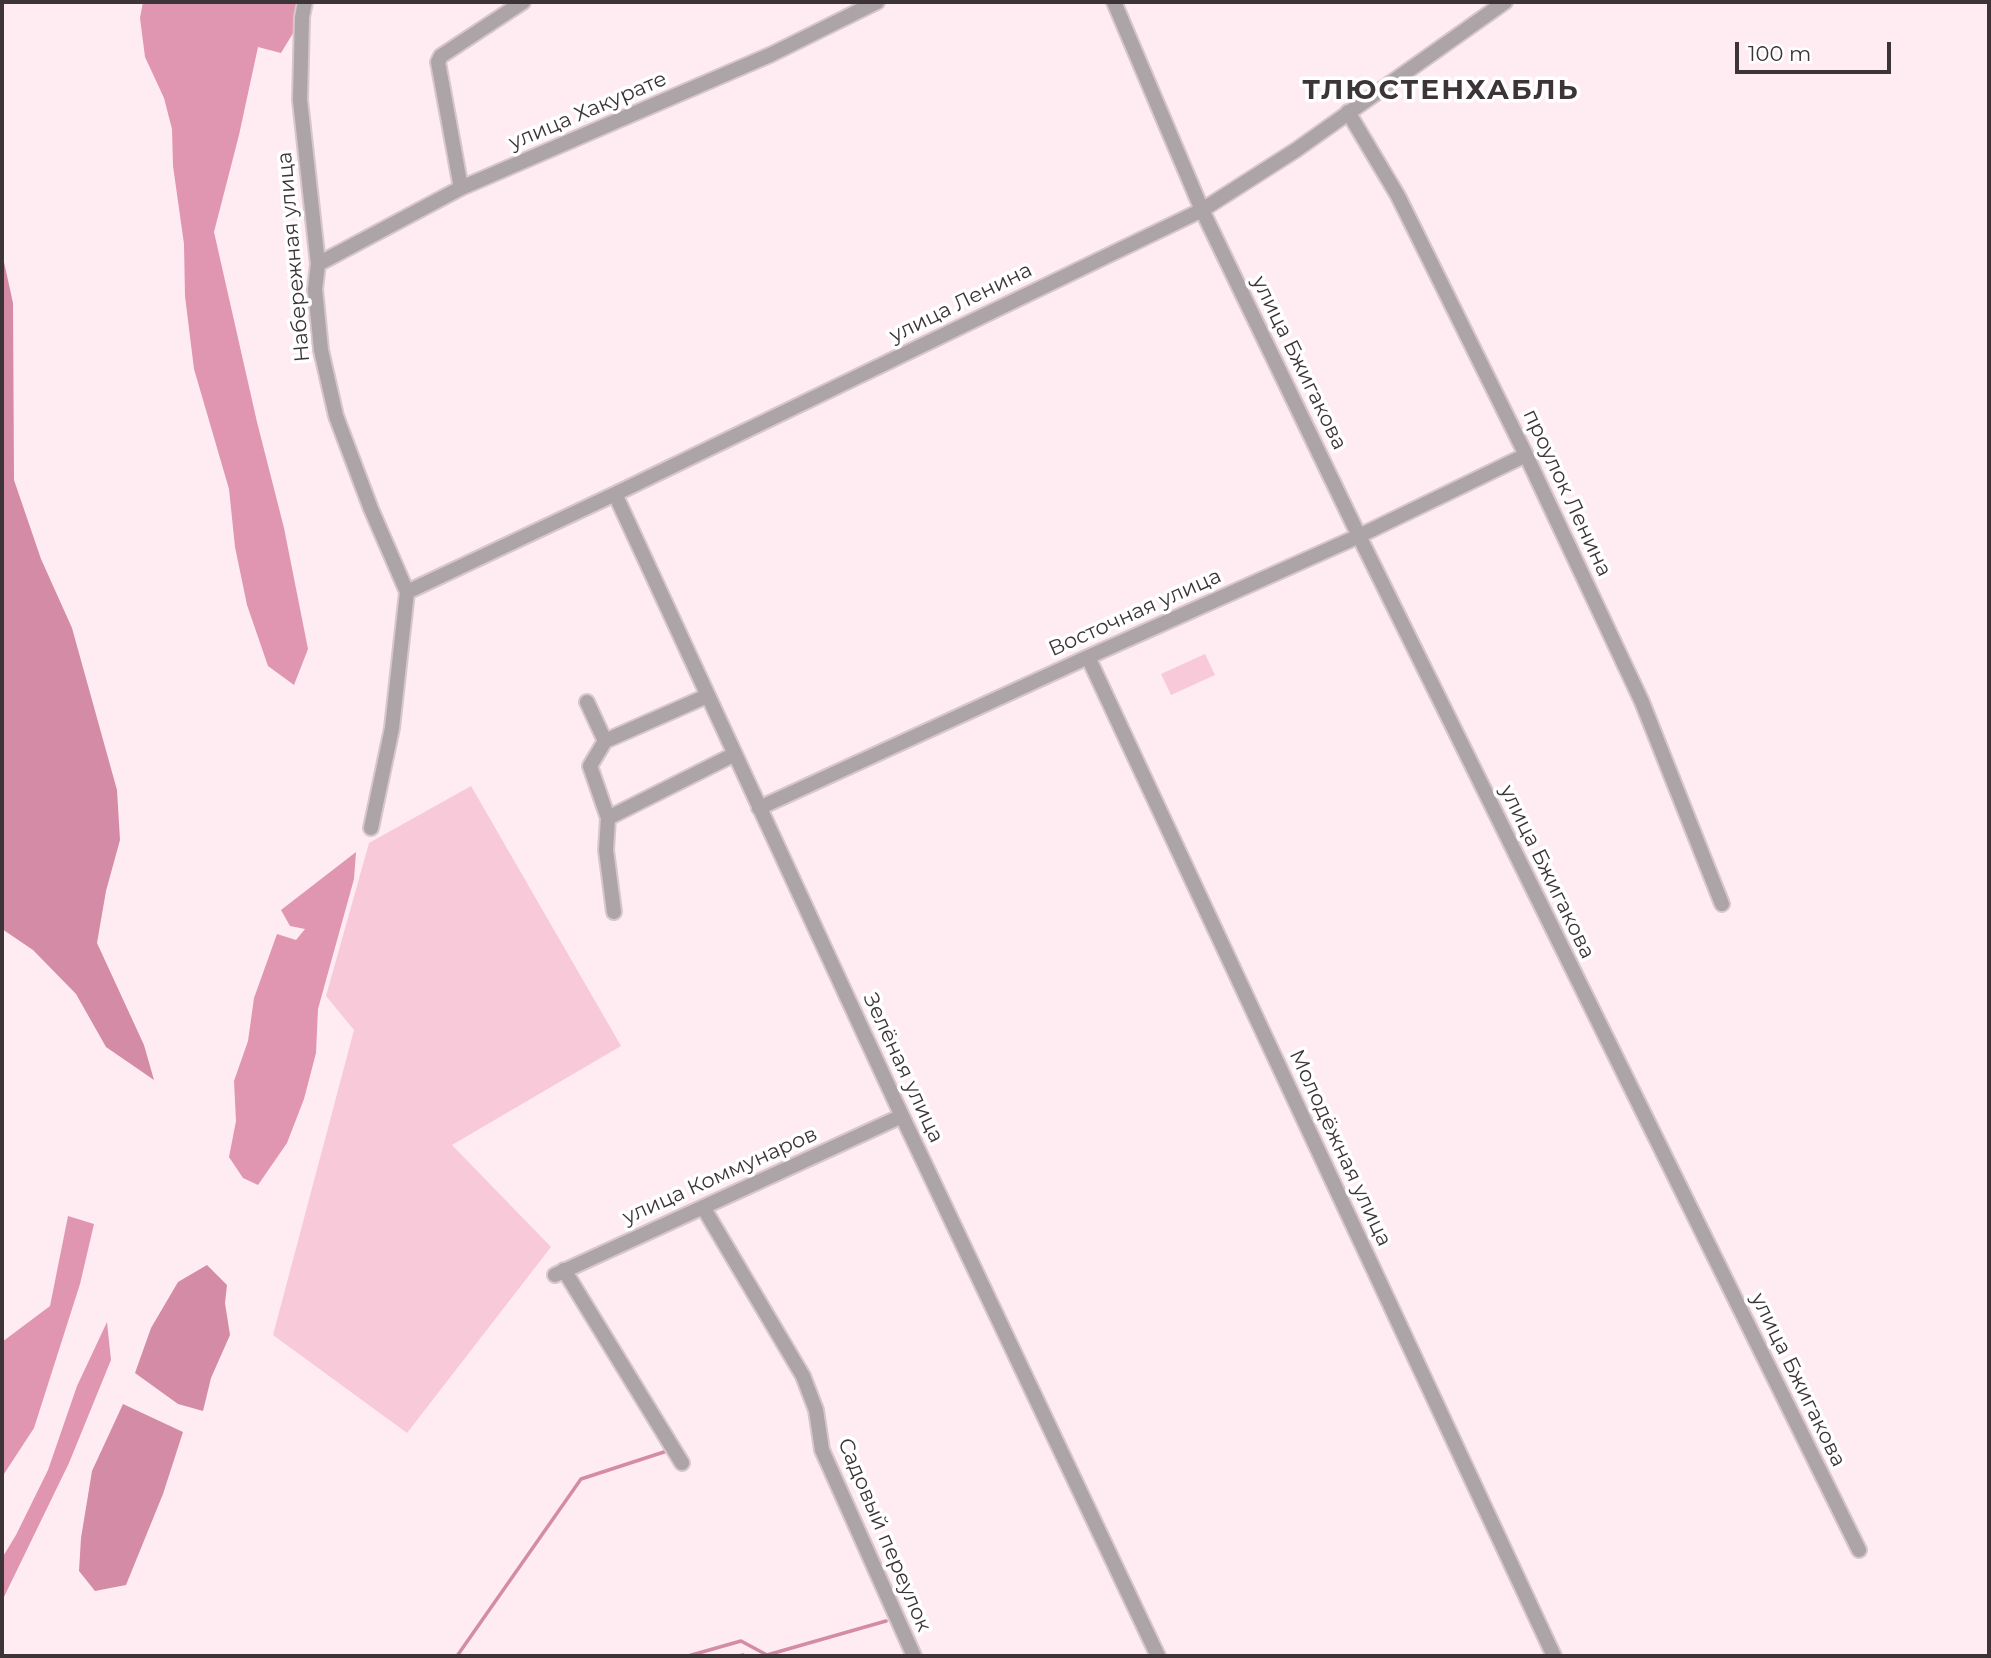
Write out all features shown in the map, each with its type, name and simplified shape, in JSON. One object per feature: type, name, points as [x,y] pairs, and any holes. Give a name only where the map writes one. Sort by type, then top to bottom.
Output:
[{"type":"street","name":"Набережная улица","points":[[305,2],[302,17],[300,100],[318,264],[315,289],[321,350],[336,416],[371,509],[407,592],[392,728],[371,828]]},
{"type":"street","points":[[461,188],[438,62],[441,56],[523,2]]},
{"type":"street","name":"улица Хакурате","points":[[318,264],[461,188],[770,55],[877,2]]},
{"type":"street","name":"улица Бжигакова","points":[[1114,2],[1202,210],[1359,537],[1859,1550]]},
{"type":"street","name":"улица Ленина","points":[[407,592],[1202,210],[1296,150],[1505,2]]},
{"type":"street","name":"проулок Ленина","points":[[1348,112],[1398,196],[1526,455],[1642,702],[1722,904]]},
{"type":"street","name":"Восточная улица","points":[[759,807],[1087,657],[1359,537],[1526,455]]},
{"type":"street","name":"Зелёная улица","points":[[615,494],[733,755],[1158,1656]]},
{"type":"street","name":"Молодёжная улица","points":[[1087,657],[1554,1656]]},
{"type":"street","points":[[614,912],[606,850],[608,818],[590,766],[605,741],[707,696]]},
{"type":"street","points":[[587,702],[605,741]]},
{"type":"street","points":[[608,818],[733,755]]},
{"type":"street","name":"улица Коммунаров","points":[[682,1463],[560,1272],[902,1116]]},
{"type":"street","name":"Садовый переулок","points":[[703,1207],[803,1376],[816,1410],[822,1450],[914,1656]]},
{"type":"shaded area","points":[[143,2],[312,2],[281,53],[258,47],[214,232],[284,528],[308,649],[294,685],[268,666],[247,605],[235,547],[229,489],[194,369],[185,296],[184,244],[173,166],[172,129],[164,98],[145,57],[140,18]]},
{"type":"shaded area","points":[[2,253],[13,303],[14,480],[41,559],[72,628],[117,790],[120,840],[106,891],[97,943],[144,1045],[154,1080],[106,1047],[76,994],[33,950],[2,929]]},
{"type":"shaded area","points":[[1205,654],[1215,675],[1171,695],[1161,674]]},
{"type":"shaded area","points":[[471,786],[621,1046],[452,1145],[551,1247],[407,1433],[273,1335],[354,1030],[326,996],[369,843]]},
{"type":"shaded area","points":[[356,852],[354,879],[318,1009],[316,1053],[304,1099],[287,1143],[258,1185],[243,1178],[229,1157],[236,1121],[234,1081],[248,1041],[254,998],[277,934],[296,940],[305,929],[290,926],[281,910]]},
{"type":"shaded area","points":[[68,1216],[94,1224],[80,1284],[34,1428],[2,1477],[2,1342],[50,1306]]},
{"type":"shaded area","points":[[207,1265],[227,1285],[225,1303],[230,1335],[211,1378],[203,1411],[178,1404],[135,1373],[151,1328],[178,1282]]},
{"type":"shaded area","points":[[107,1322],[111,1360],[69,1463],[2,1601],[2,1558],[48,1470],[77,1386]]},
{"type":"shaded area","points":[[123,1404],[183,1432],[163,1494],[126,1585],[95,1591],[79,1571],[81,1538],[92,1471]]},
{"type":"waterway","points":[[457,1656],[581,1479],[667,1451]]},
{"type":"waterway","points":[[688,1656],[741,1641],[767,1655],[886,1621]]},
{"type":"waterway","points":[[739,1656],[743,1655]]},
{"type":"district","name":"ТЛЮСТЕНХАБЛЬ","points":[[1441,91]]}]
